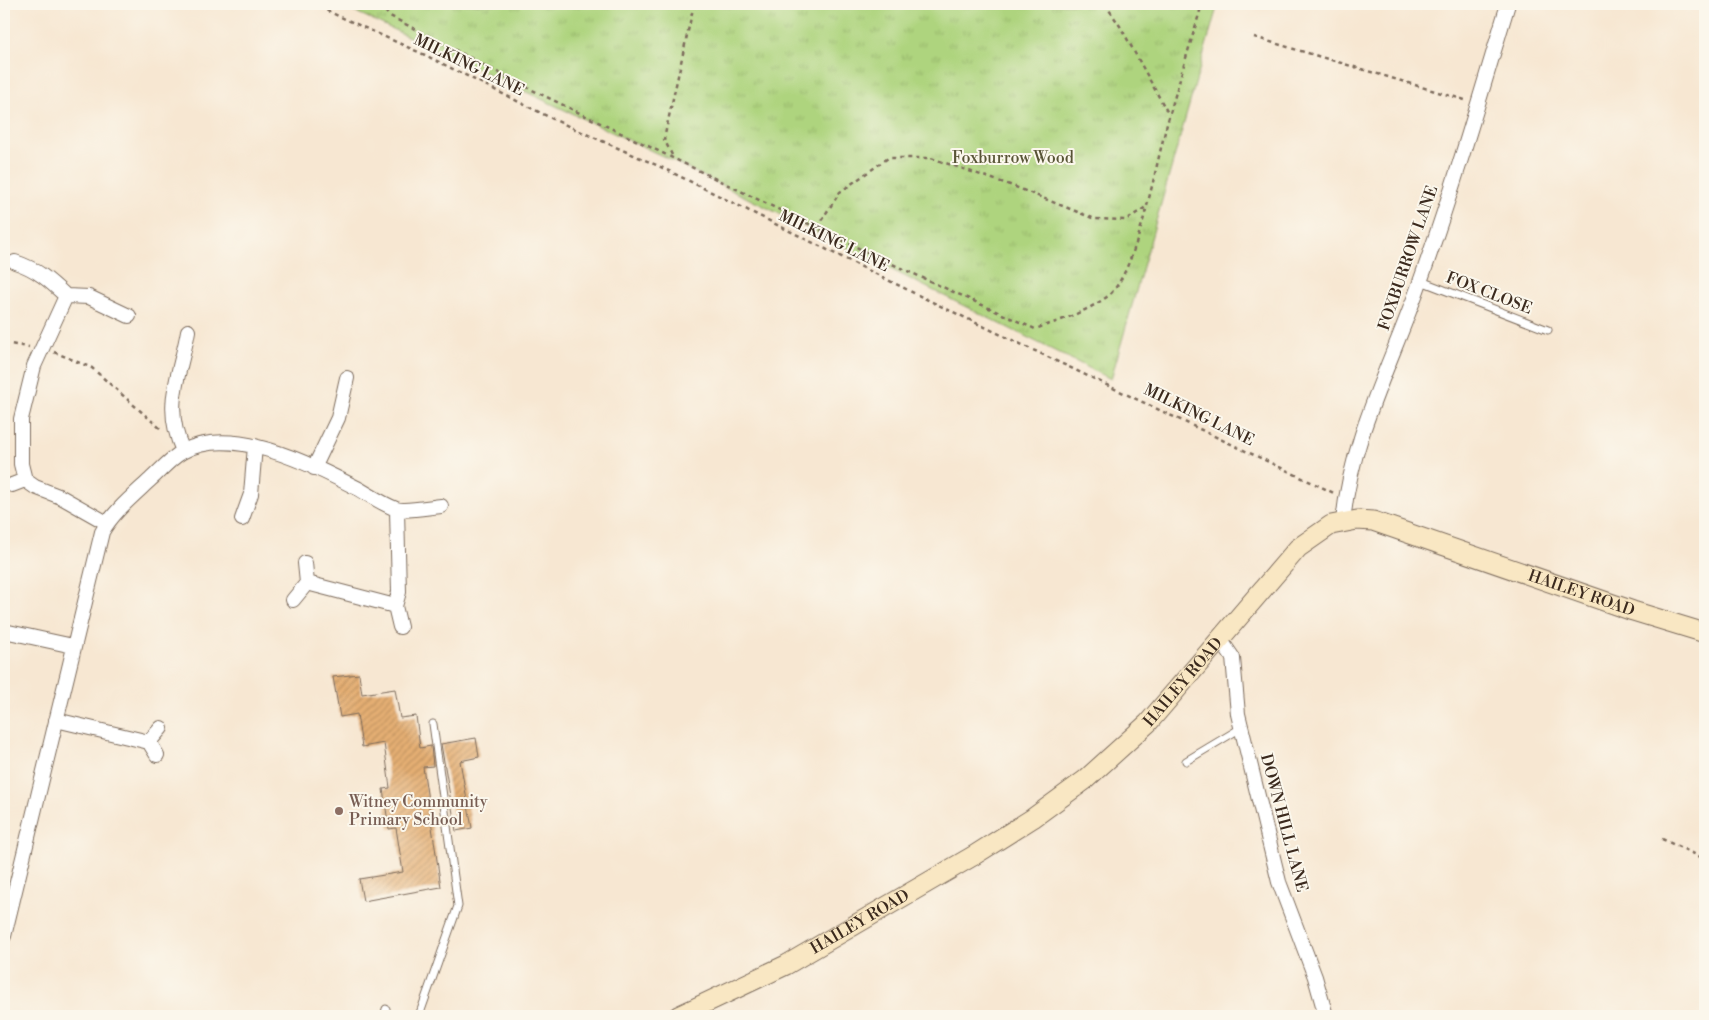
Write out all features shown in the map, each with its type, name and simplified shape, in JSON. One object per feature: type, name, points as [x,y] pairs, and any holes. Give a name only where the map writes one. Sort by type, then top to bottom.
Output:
[{"type":"main road","name":"HAILEY ROAD","points":[[678,1016],[793,960],[973,856],[1033,818],[1085,780],[1148,723],[1298,548],[1331,525],[1373,521],[1632,611],[1705,633]]},
{"type":"street","name":"FOXBURROW LANE","points":[[1343,523],[1346,498],[1360,440],[1421,282],[1478,106],[1508,4]]},
{"type":"street","points":[[15,262],[31,267],[66,296],[89,297],[129,316]]},
{"type":"street","points":[[66,296],[34,366],[22,419],[21,464],[25,480],[35,487],[85,509],[107,523]]},
{"type":"street","points":[[183,452],[173,425],[172,398],[188,331]]},
{"type":"street","points":[[314,468],[338,418],[347,378]]},
{"type":"street","points":[[4,936],[73,646],[102,532],[107,523],[168,463],[183,452],[198,445],[218,443],[255,446],[314,468],[397,510],[441,506]]},
{"type":"street","points":[[242,519],[251,494],[255,446]]},
{"type":"street","points":[[12,485],[25,480]]},
{"type":"street","points":[[397,510],[400,592],[395,606],[400,627]]},
{"type":"street","points":[[293,600],[307,583],[305,563]]},
{"type":"street","points":[[307,583],[395,606]]},
{"type":"street","points":[[4,631],[73,646]]},
{"type":"street","name":"DOWN HILL LANE","points":[[1220,638],[1233,658],[1241,728],[1279,882],[1316,978],[1326,1016]]},
{"type":"street","points":[[56,720],[149,742],[156,755]]},
{"type":"street","points":[[149,742],[161,728]]},
{"type":"lane","name":"FOX CLOSE","points":[[1421,282],[1548,330]]},
{"type":"lane","points":[[419,1016],[458,906],[433,724]]},
{"type":"lane","points":[[1186,761],[1241,728]]},
{"type":"path","name":"MILKING LANE","points":[[312,4],[425,55],[557,121],[663,168],[921,297],[1346,498]]},
{"type":"path","points":[[381,4],[388,16],[524,86],[673,156],[817,227],[1035,329],[1070,318],[1108,296],[1124,276],[1147,206],[1169,117],[1202,4]]},
{"type":"path","points":[[673,156],[664,138],[694,4]]},
{"type":"path","points":[[1105,4],[1120,26],[1169,117]]},
{"type":"path","points":[[1254,37],[1478,106]]},
{"type":"path","points":[[817,227],[840,192],[888,158],[931,158],[1013,186],[1095,219],[1126,220],[1147,206]]},
{"type":"path","points":[[4,343],[42,348],[66,355],[92,368],[162,430],[176,436]]},
{"type":"path","points":[[1662,839],[1705,859]]},
{"type":"green space","name":"Foxburrow Wood","points":[[339,4],[1218,4],[1111,379],[669,159]]},
{"type":"building","points":[[359,674],[362,694],[395,689],[400,718],[416,716],[420,748],[431,746],[433,766],[423,767],[441,887],[363,901],[359,879],[403,872],[396,828],[389,829],[383,789],[390,788],[384,743],[362,747],[357,714],[340,717],[333,677]]},
{"type":"building","points":[[476,738],[479,757],[460,761],[472,828],[456,831],[441,744]]},
{"type":"place","name":"Witney Community Primary School","points":[[339,811]]}]
